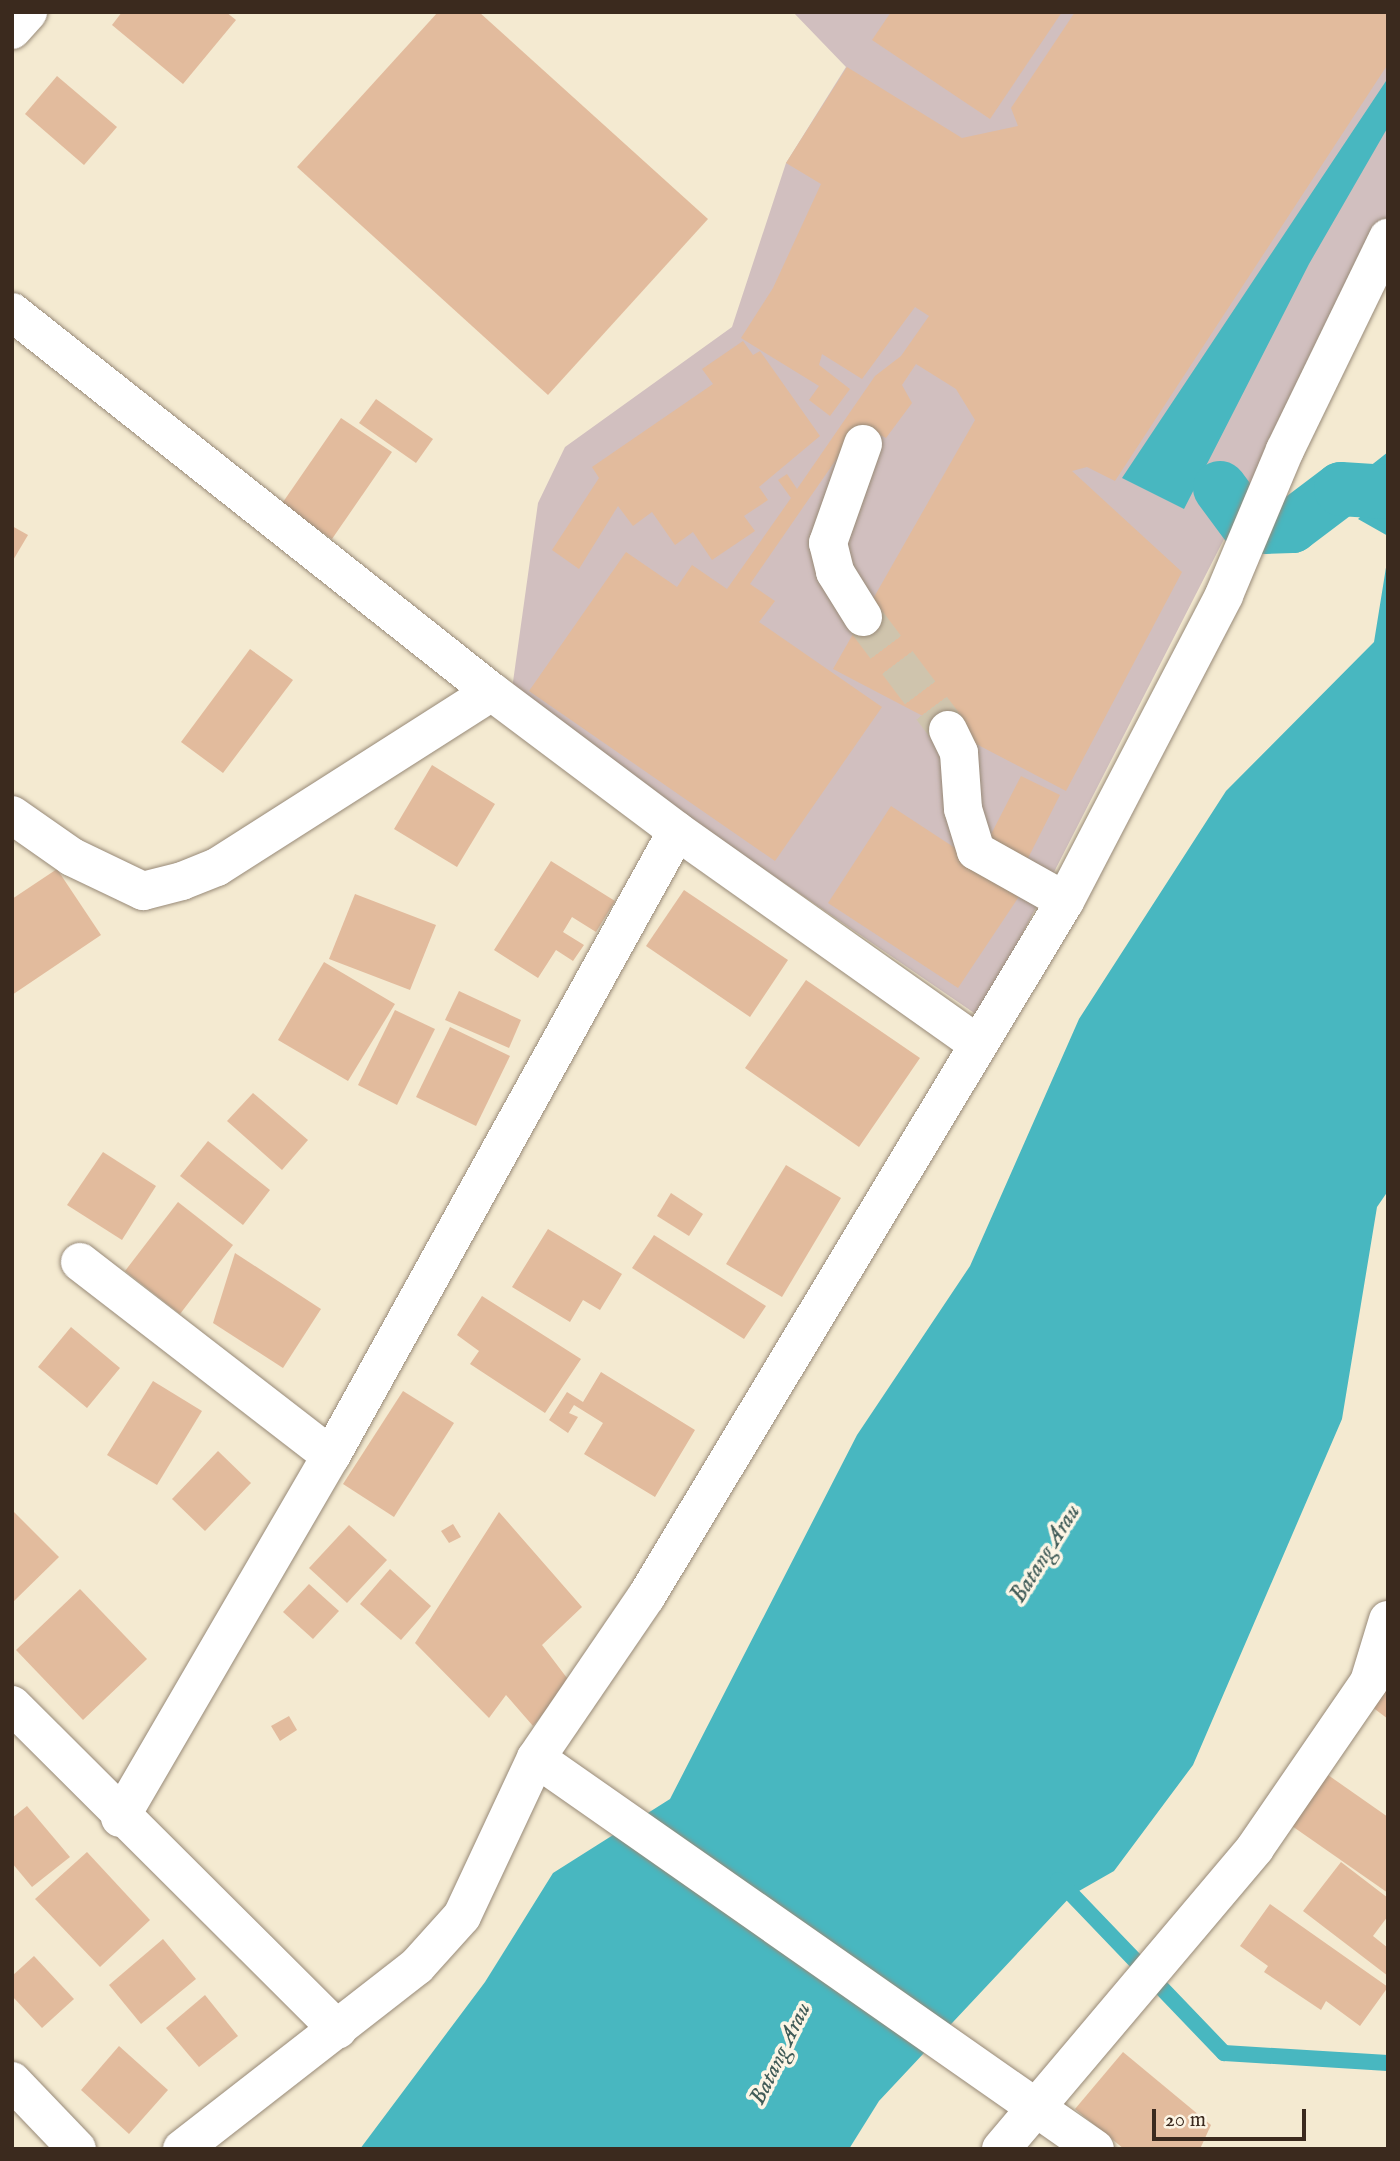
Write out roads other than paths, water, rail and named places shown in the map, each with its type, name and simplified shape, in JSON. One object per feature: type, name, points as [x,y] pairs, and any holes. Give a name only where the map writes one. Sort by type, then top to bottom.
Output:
[{"type":"street","points":[[12,30],[28,12]]},
{"type":"street","points":[[181,2149],[338,2030],[417,1966],[462,1916],[536,1758],[646,1597],[975,1042],[1065,901],[1224,595],[1285,450],[1388,238]]},
{"type":"street","points":[[12,312],[492,692],[677,831],[975,1042]]},
{"type":"street","points":[[863,444],[828,543],[835,572],[863,617]]},
{"type":"street","points":[[12,815],[72,857],[143,891],[217,867],[492,692]]},
{"type":"street","points":[[947,730],[959,753],[976,851],[1065,901]]},
{"type":"street","points":[[120,1818],[331,1457],[677,831]]},
{"type":"street","points":[[80,1262],[331,1457]]},
{"type":"street","points":[[1001,2149],[1107,2028],[1255,1848],[1378,1688],[1388,1620]]},
{"type":"street","points":[[12,1705],[120,1818],[338,2030]]},
{"type":"street","points":[[536,1758],[1095,2149]]},
{"type":"street","points":[[12,2081],[78,2149]]},
{"type":"water","points":[[1388,78],[1388,127],[1309,264],[1184,509],[1122,478]]},
{"type":"water","points":[[1388,452],[1388,536],[1358,519],[1384,494],[1341,489]]},
{"type":"water","name":"Batang Arau","points":[[1388,555],[1388,1191],[1377,1207],[1342,1419],[1193,1765],[1114,1871],[1072,1895],[879,2101],[849,2149],[360,2149],[485,1982],[553,1873],[670,1799],[857,1435],[970,1266],[1079,1019],[1226,791],[1374,642]]},
{"type":"waterway","points":[[1220,488],[1248,526]]},
{"type":"waterway","points":[[1265,527],[1292,526],[1341,489],[1388,492]]},
{"type":"waterway","points":[[1058,1880],[1224,2053],[1388,2063]]},
{"type":"tunnel","points":[[863,617],[948,730]]}]
